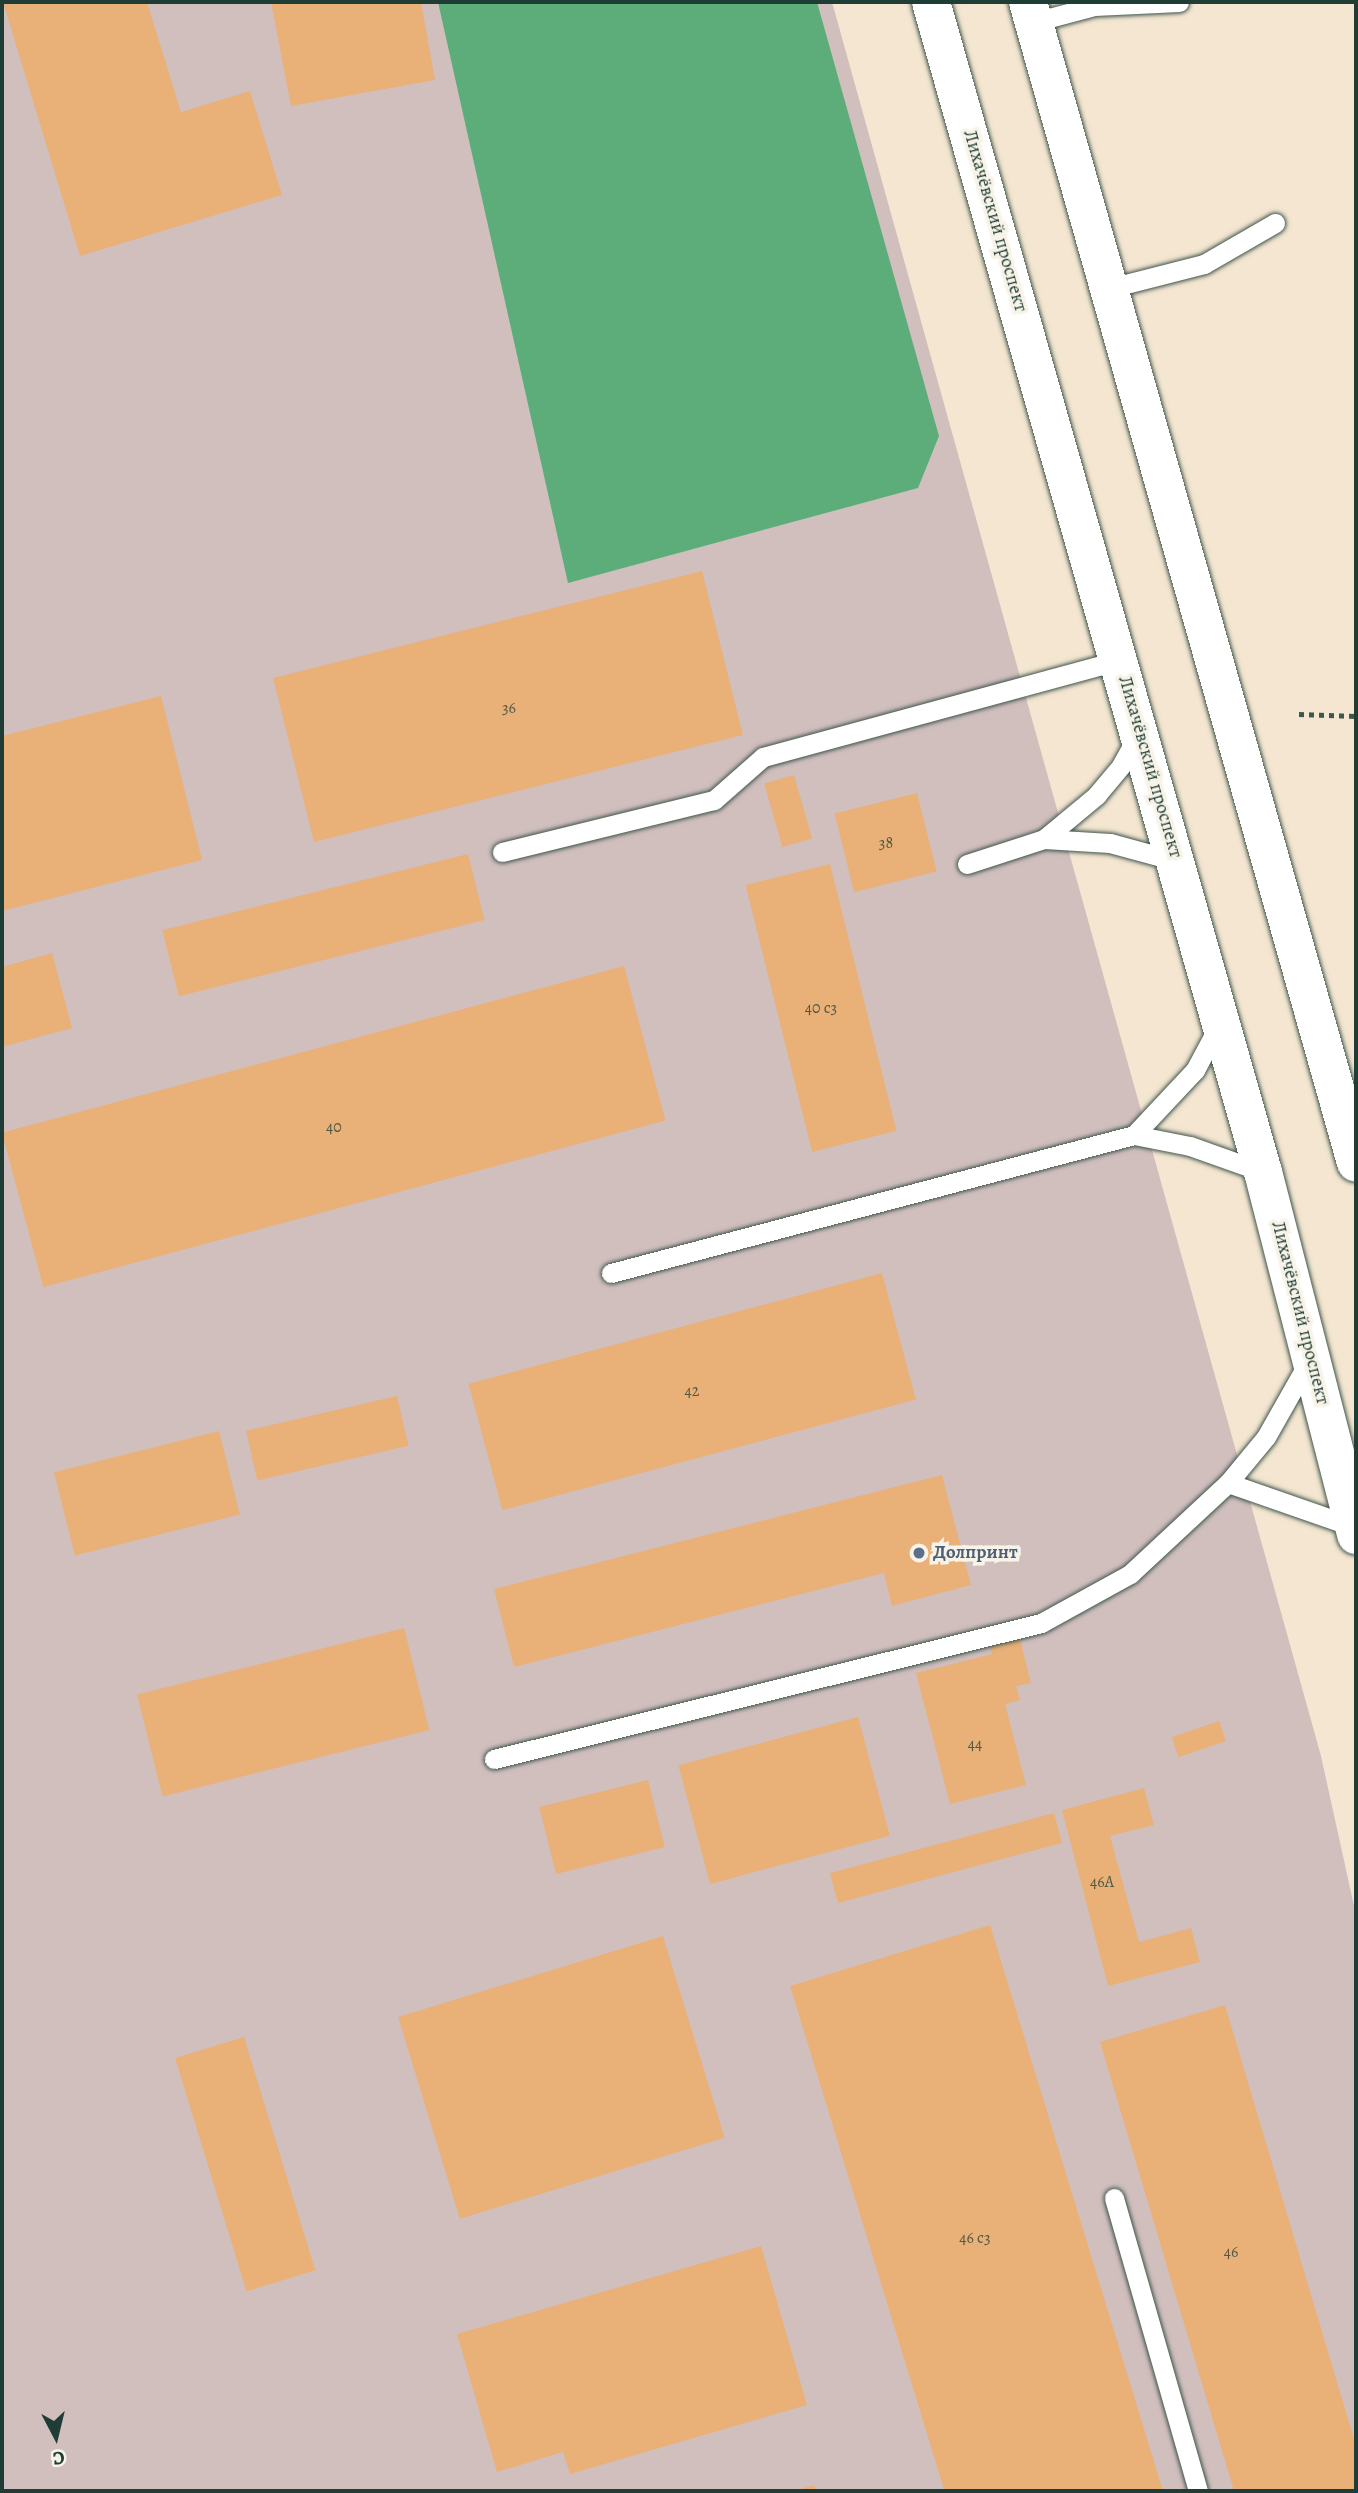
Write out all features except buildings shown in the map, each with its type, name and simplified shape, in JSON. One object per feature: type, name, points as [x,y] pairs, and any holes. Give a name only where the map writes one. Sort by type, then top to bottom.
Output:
[{"type":"main road","name":"Лихачёвский проспект","points":[[931,2],[1221,1019],[1355,1531]]},
{"type":"main road","points":[[1031,12],[1356,1163]]},
{"type":"lane","points":[[1031,12],[1179,2]]},
{"type":"lane","points":[[1110,288],[1204,264],[1275,223]]},
{"type":"lane","points":[[502,852],[714,800],[763,757],[1120,660]]},
{"type":"lane","points":[[1044,839],[1097,794],[1121,766],[1140,731]]},
{"type":"lane","points":[[967,864],[1044,839],[1110,843],[1177,861]]},
{"type":"lane","points":[[1134,1135],[1195,1070],[1221,1019]]},
{"type":"lane","points":[[611,1273],[1134,1135],[1190,1146],[1263,1172]]},
{"type":"lane","points":[[494,1759],[1041,1623],[1130,1574],[1228,1483],[1266,1437],[1311,1357]]},
{"type":"lane","points":[[1228,1483],[1355,1531]]},
{"type":"lane","points":[[1114,2198],[1199,2491]]},
{"type":"path","points":[[1299,714],[1356,716]]},
{"type":"shaded area","points":[[2,2],[832,2],[1321,1756],[1356,1915],[1356,2491],[2,2491]]},
{"type":"green space","points":[[438,2],[817,2],[939,436],[918,488],[568,583]]},
{"type":"place","name":"Долпринт","points":[[919,1553]]}]
